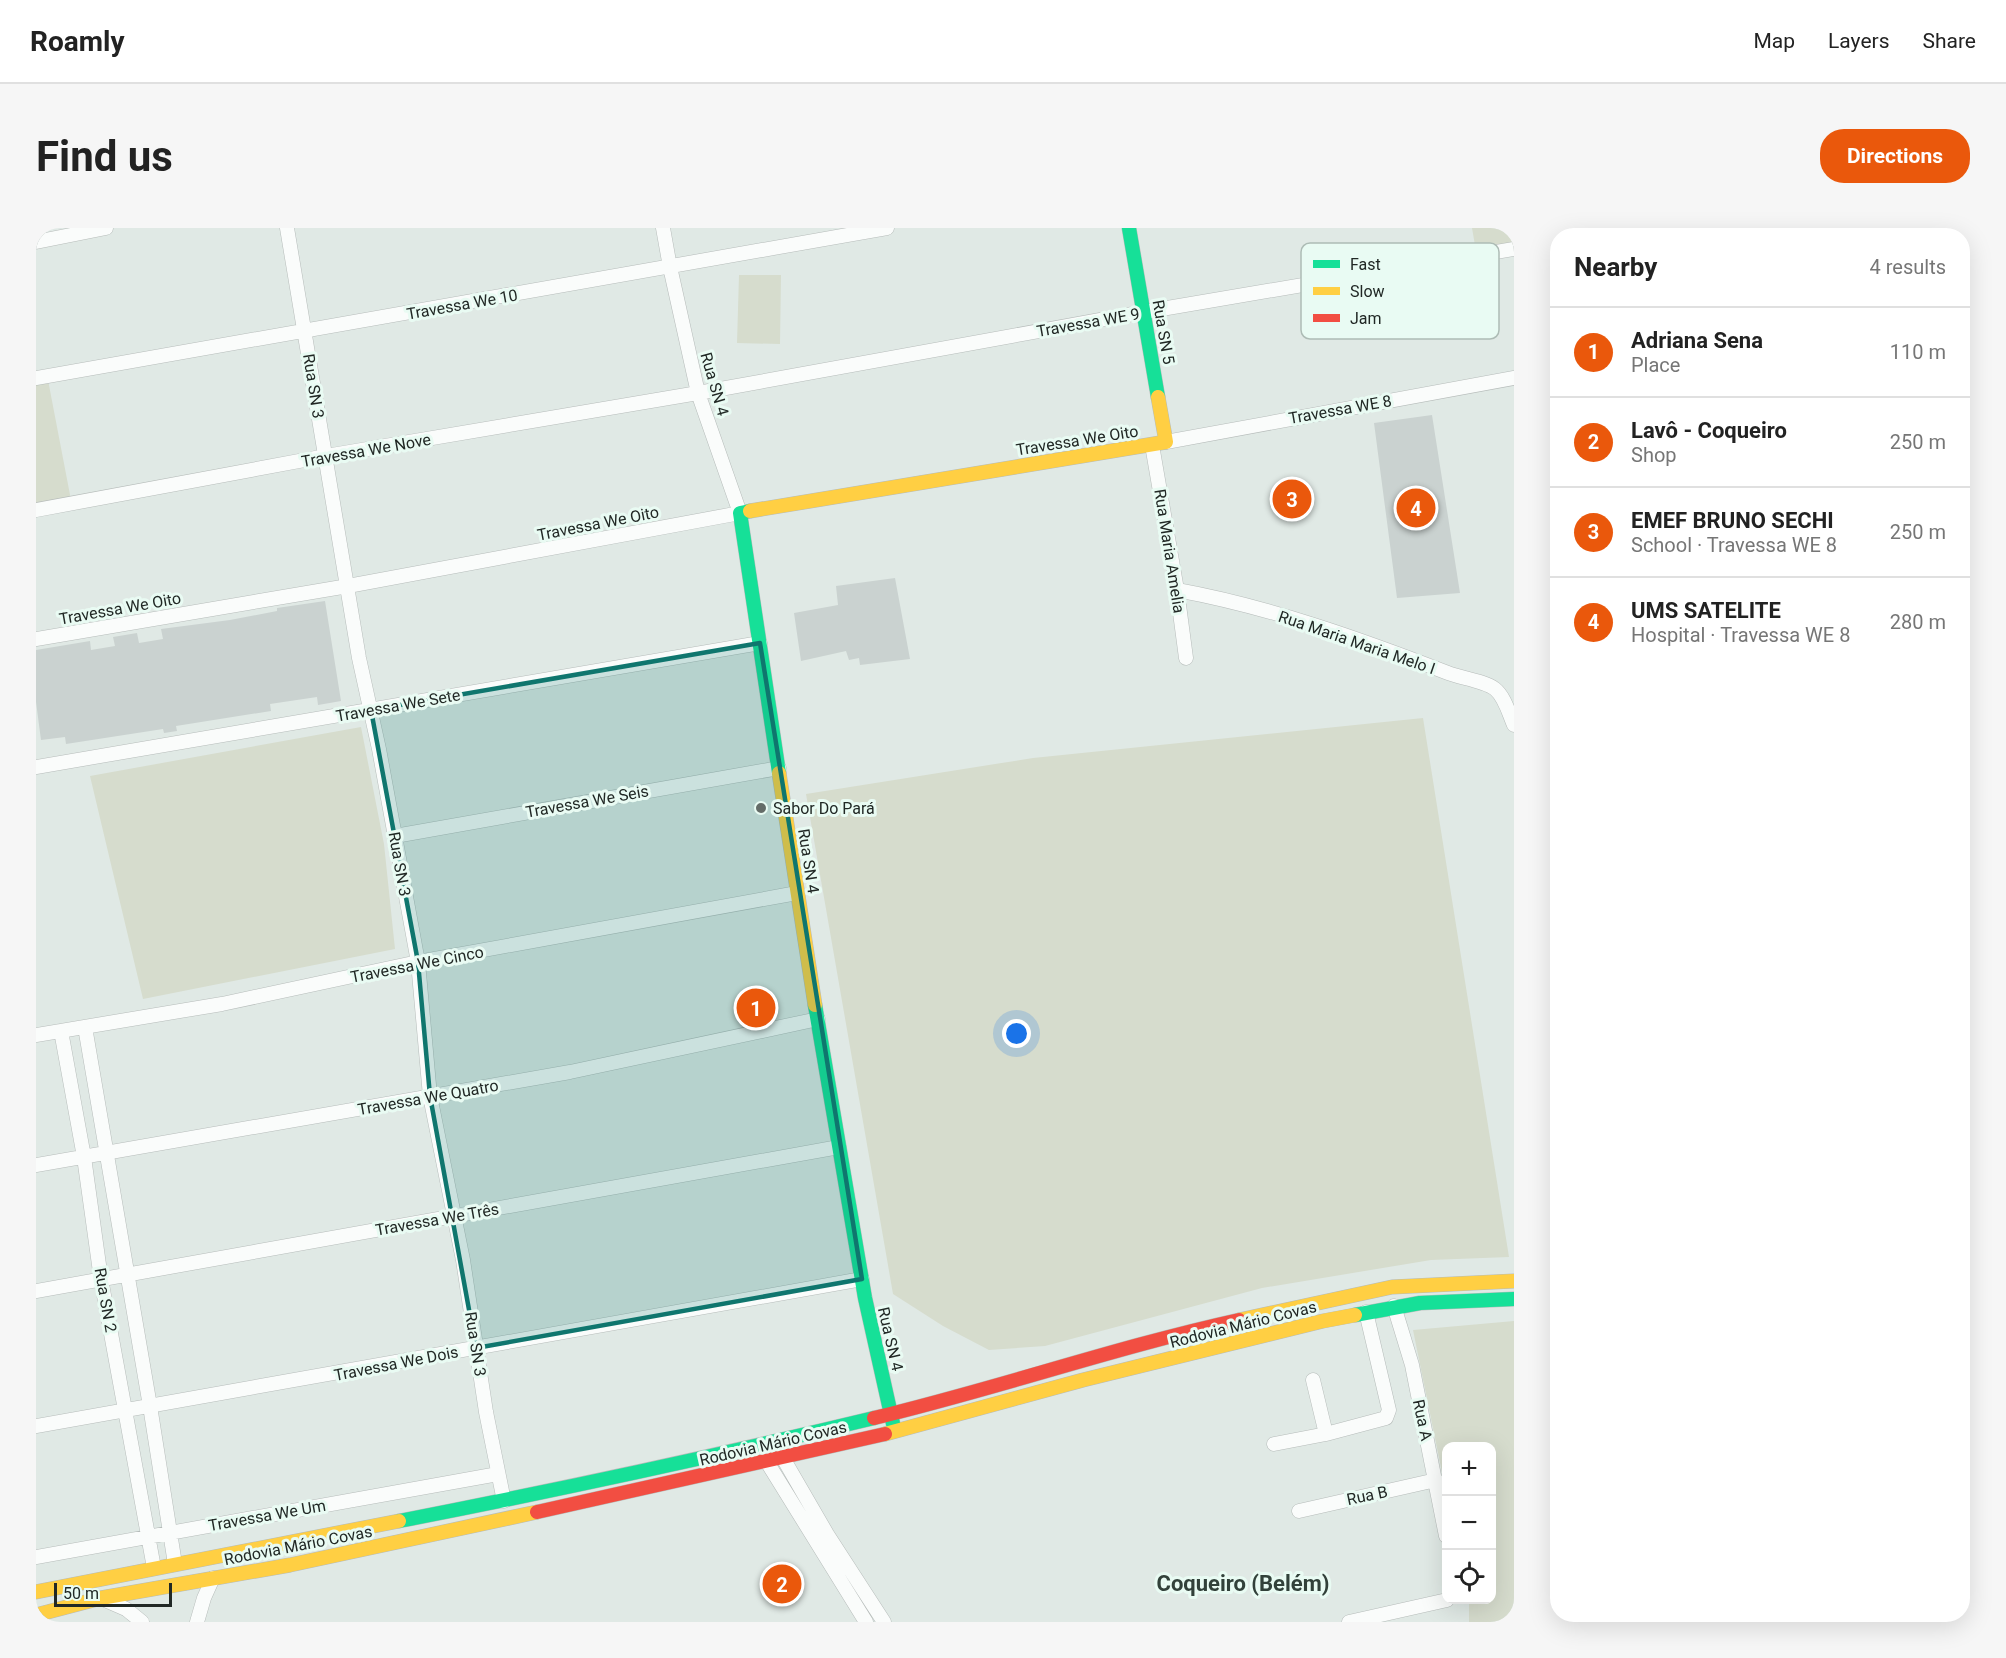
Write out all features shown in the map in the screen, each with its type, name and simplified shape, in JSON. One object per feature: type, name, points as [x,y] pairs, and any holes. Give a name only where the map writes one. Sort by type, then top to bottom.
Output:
[{"type":"main road","name":"Rua SN 5","points":[[1130,228],[1166,442]]},
{"type":"main road","name":"Travessa We Oito","points":[[740,513],[1166,442]]},
{"type":"main road","name":"Rua SN 4","points":[[740,513],[839,1147],[862,1279],[895,1432]]},
{"type":"main road","name":"Rodovia Mário Covas","points":[[36,1592],[504,1501],[891,1414],[1216,1325],[1392,1287],[1514,1281]]},
{"type":"main road","name":"Rodovia Mário Covas","points":[[36,1615],[102,1598],[290,1565],[767,1462],[895,1432],[1083,1380],[1323,1321],[1420,1303],[1514,1299]]},
{"type":"street","points":[[36,242],[106,228]]},
{"type":"street","name":"Rua SN 3","points":[[287,228],[359,658],[371,710],[418,962],[430,1096],[454,1216],[504,1501]]},
{"type":"street","name":"Rua SN 4","points":[[663,228],[698,393],[740,513]]},
{"type":"street","name":"Travessa We 10","points":[[36,378],[887,228]]},
{"type":"street","name":"Travessa WE 9","points":[[1499,252],[1514,249]]},
{"type":"street","name":"Travessa WE 9","points":[[698,393],[1301,285]]},
{"type":"street","name":"Travessa WE 8","points":[[1166,442],[1514,378]]},
{"type":"street","name":"Travessa We Nove","points":[[36,510],[326,456],[698,393]]},
{"type":"street","name":"Rua Maria Amelia","points":[[1152,445],[1177,590],[1186,658]]},
{"type":"street","name":"Travessa We Oito","points":[[36,639],[348,586],[740,513]]},
{"type":"street","name":"Rua Maria Maria Melo I","points":[[1177,590],[1223,599],[1286,617],[1384,648],[1463,679],[1494,688],[1503,698],[1514,725]]},
{"type":"street","name":"Travessa We Sete","points":[[36,767],[760,643]]},
{"type":"street","name":"Travessa We Seis","points":[[395,836],[779,768]]},
{"type":"street","name":"Travessa We Cinco","points":[[36,1035],[222,1004],[418,962],[798,893]]},
{"type":"street","name":"Travessa We Quatro","points":[[36,1165],[570,1072],[818,1019]]},
{"type":"street","name":"Rua SN 2","points":[[85,1027],[175,1564]]},
{"type":"street","name":"Rua SN 2","points":[[61,1031],[84,1157],[102,1279],[154,1568]]},
{"type":"street","name":"Travessa We Três","points":[[36,1291],[839,1147]]},
{"type":"street","name":"Travessa We Dois","points":[[36,1426],[305,1380],[862,1279]]},
{"type":"street","name":"Rua A","points":[[1394,1306],[1412,1365],[1442,1514]]},
{"type":"street","points":[[1274,1444],[1326,1434],[1386,1418],[1389,1410],[1366,1312]]},
{"type":"street","points":[[1313,1380],[1326,1434]]},
{"type":"street","points":[[783,1458],[827,1534],[884,1622]]},
{"type":"street","points":[[767,1462],[866,1622]]},
{"type":"street","name":"Travessa We Um","points":[[36,1557],[498,1474]]},
{"type":"street","name":"Rua B","points":[[1299,1510],[1436,1480]]},
{"type":"street","points":[[197,1622],[213,1578]]},
{"type":"street","points":[[102,1598],[126,1609],[142,1622]]},
{"type":"street","points":[[1348,1622],[1442,1600]]},
{"type":"highlighted area","points":[[760,643],[862,1279],[476,1348],[430,1096],[418,962],[371,710]]},
{"type":"green space","points":[[1472,228],[1514,228],[1514,251],[1499,253],[1499,243],[1475,243]]},
{"type":"green space","points":[[739,275],[781,275],[780,344],[737,343]]},
{"type":"green space","points":[[48,380],[71,500],[36,506],[36,383]]},
{"type":"green space","points":[[1423,718],[1509,1257],[1431,1260],[1262,1288],[1045,1346],[989,1350],[943,1326],[893,1294],[806,794],[1033,758]]},
{"type":"green space","points":[[361,727],[384,844],[395,949],[143,999],[90,776]]},
{"type":"green space","points":[[1514,1321],[1514,1622],[1469,1622],[1469,1604],[1496,1604],[1496,1442],[1442,1442],[1442,1472],[1413,1330]]},
{"type":"building","points":[[1432,415],[1460,593],[1397,598],[1374,423]]},
{"type":"building","points":[[895,578],[910,659],[860,665],[859,658],[849,660],[846,651],[801,661],[794,613],[838,605],[836,586]]},
{"type":"building","points":[[325,601],[341,701],[318,705],[317,697],[270,704],[271,711],[176,726],[177,731],[164,733],[163,729],[66,744],[65,737],[41,740],[36,702],[36,650],[90,641],[91,650],[115,646],[113,637],[137,633],[139,643],[163,639],[161,629],[230,620],[277,611],[277,608]]},
{"type":"building","points":[[766,993],[771,1017],[745,1022],[741,998]]},
{"type":"traffic: fast","points":[[1129,228],[1158,397]]},
{"type":"traffic: fast","points":[[750,511],[740,513],[779,773]]},
{"type":"traffic: fast","points":[[815,1005],[865,1298],[894,1428]]},
{"type":"traffic: fast","points":[[1355,1315],[1420,1303],[1514,1299]]},
{"type":"traffic: fast","points":[[399,1521],[637,1472],[874,1418]]},
{"type":"traffic: slow","points":[[750,511],[1166,442],[1158,397]]},
{"type":"traffic: slow","points":[[779,773],[815,1005]]},
{"type":"traffic: slow","points":[[1239,1320],[1392,1287],[1514,1281]]},
{"type":"traffic: slow","points":[[885,1434],[1083,1380],[1355,1315]]},
{"type":"traffic: slow","points":[[36,1615],[101,1598],[290,1565],[537,1512]]},
{"type":"traffic: slow","points":[[36,1592],[399,1521]]},
{"type":"traffic: jam","points":[[874,1418],[1239,1320]]},
{"type":"traffic: jam","points":[[537,1512],[885,1434]]},
{"type":"place","name":"EMEF BRUNO SECHI","points":[[1292,499]]},
{"type":"place","name":"UMS SATELITE","points":[[1416,508]]},
{"type":"place","name":"Sabor Do Pará","points":[[761,808]]},
{"type":"place","name":"Adriana Sena","points":[[756,1008]]},
{"type":"place","name":"Lavô - Coqueiro","points":[[782,1584]]},
{"type":"district","name":"Coqueiro (Belém)","points":[[1243,1583]]}]
